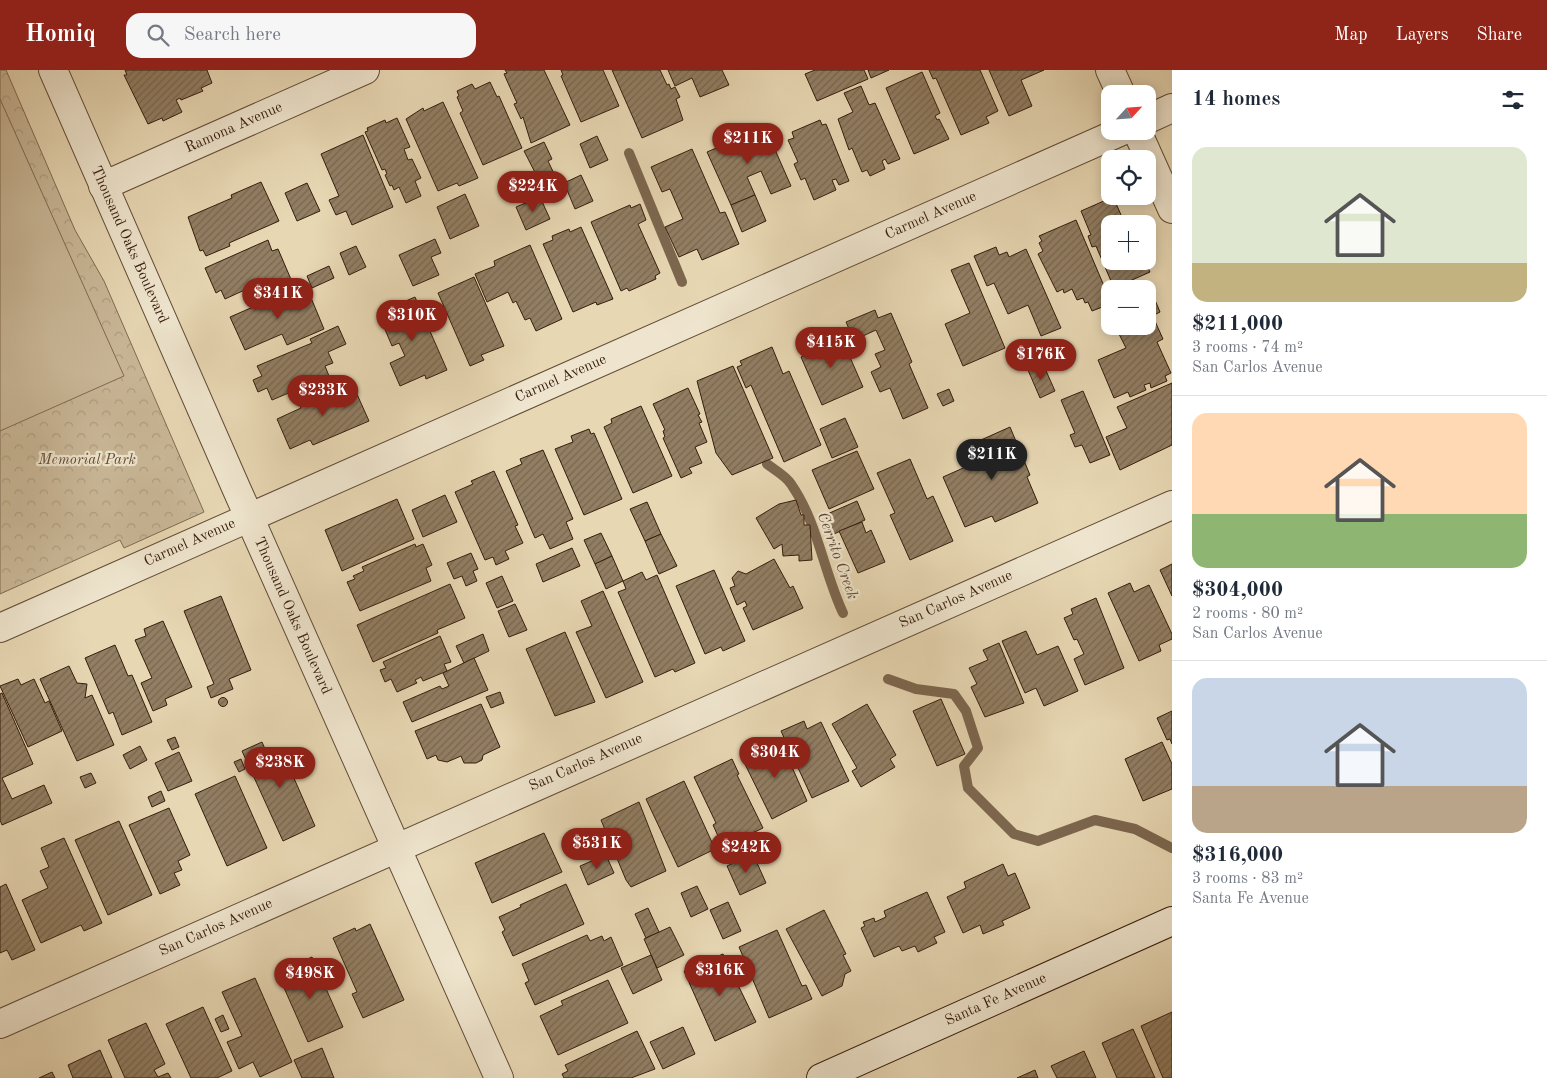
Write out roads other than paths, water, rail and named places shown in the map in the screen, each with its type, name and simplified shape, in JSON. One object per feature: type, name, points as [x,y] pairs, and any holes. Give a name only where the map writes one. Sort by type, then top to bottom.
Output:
[{"type":"street","name":"Thousand Oaks Boulevard","points":[[52,70],[248,517],[498,1078]]},
{"type":"street","name":"Ramona Avenue","points":[[103,186],[366,70]]},
{"type":"street","points":[[1110,70],[1117,85]]},
{"type":"street","points":[[1156,116],[1172,108]]},
{"type":"street","name":"Carmel Avenue","points":[[0,628],[1102,140]]},
{"type":"street","points":[[1142,140],[1172,209]]},
{"type":"street","name":"San Carlos Avenue","points":[[0,1024],[1172,505]]},
{"type":"street","name":"Santa Fe Avenue","points":[[821,1078],[1172,922]]},
{"type":"waterway","name":"Cerrito Creek","points":[[629,153],[682,282]]},
{"type":"waterway","name":"Cerrito Creek","points":[[767,464],[786,478],[800,499],[808,515],[843,613]]},
{"type":"waterway","name":"Cerrito Creek","points":[[888,679],[916,689],[954,694],[966,711],[978,748],[964,766],[968,788],[1014,834],[1038,841],[1095,820],[1135,829],[1172,848]]},
{"type":"park label","name":"Memorial Park","points":[[87,460]]}]
